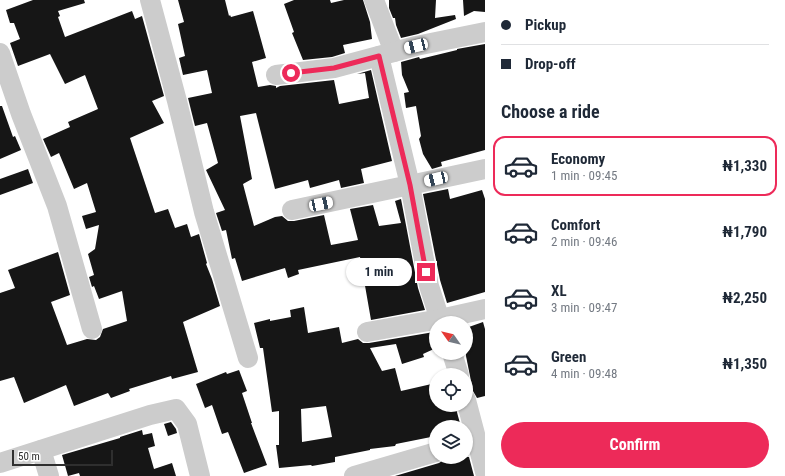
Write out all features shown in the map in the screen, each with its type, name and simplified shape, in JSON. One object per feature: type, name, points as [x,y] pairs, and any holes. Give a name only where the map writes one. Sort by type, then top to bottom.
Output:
[{"type":"street","points":[[150,0],[177,101],[204,212],[248,358]]},
{"type":"street","points":[[374,0],[386,54],[429,286],[439,316]]},
{"type":"street","points":[[276,75],[334,68],[386,54],[485,32]]},
{"type":"street","points":[[0,53],[20,114],[57,206],[92,329]]},
{"type":"street","points":[[292,210],[485,169]]},
{"type":"street","points":[[459,316],[485,309]]},
{"type":"street","points":[[367,332],[429,323]]},
{"type":"street","points":[[0,463],[150,415],[176,409],[187,424],[200,476]]},
{"type":"street","points":[[473,446],[485,472]]},
{"type":"street","points":[[41,450],[49,476]]},
{"type":"street","points":[[354,476],[429,454]]},
{"type":"building","points":[[33,0],[84,0],[85,3],[58,11],[60,16],[58,17],[65,37],[132,11],[135,19],[142,16],[164,96],[152,101],[164,123],[130,138],[155,213],[168,209],[175,228],[187,224],[191,237],[199,234],[207,263],[206,264],[220,306],[183,322],[198,372],[172,379],[171,376],[129,389],[130,391],[111,398],[108,393],[74,406],[66,385],[24,403],[14,377],[0,381],[0,293],[15,288],[8,270],[58,252],[70,295],[51,302],[67,345],[87,339],[96,340],[100,337],[103,329],[127,321],[122,291],[99,299],[94,286],[92,287],[89,277],[94,275],[88,254],[95,249],[99,225],[86,229],[82,216],[96,212],[87,183],[74,189],[59,153],[51,157],[43,139],[70,127],[68,122],[98,109],[85,75],[65,84],[50,54],[18,66],[10,43],[20,39],[14,23],[10,23],[6,10]]},
{"type":"building","points":[[178,0],[225,0],[229,16],[230,15],[231,17],[253,11],[266,58],[252,62],[258,87],[270,85],[276,86],[276,88],[280,86],[334,80],[339,104],[369,98],[365,73],[357,74],[371,70],[392,161],[361,169],[364,183],[341,188],[339,180],[310,188],[308,180],[275,189],[256,113],[240,116],[252,179],[243,184],[254,226],[275,217],[282,216],[288,221],[294,221],[324,215],[331,245],[358,240],[350,209],[373,205],[379,226],[401,223],[395,201],[401,199],[418,288],[425,310],[371,320],[360,257],[298,270],[299,274],[288,278],[285,268],[242,281],[235,258],[232,259],[226,230],[222,231],[216,213],[225,210],[206,170],[218,163],[207,123],[195,126],[188,98],[212,93],[207,70],[183,75],[179,58],[185,56],[178,24],[184,22]]},
{"type":"building","points":[[294,0],[330,0],[331,3],[344,0],[363,0],[370,22],[372,39],[343,45],[345,53],[332,57],[303,60],[292,33],[294,32],[284,4]]},
{"type":"building","points":[[389,0],[436,0],[435,18],[455,15],[456,19],[418,34],[401,38],[395,18],[393,18],[389,8]]},
{"type":"building","points":[[463,0],[485,0],[485,12],[474,11],[464,16]]},
{"type":"building","points":[[485,44],[485,150],[441,162],[442,166],[432,169],[423,154],[419,139],[421,136],[416,106],[406,108],[404,93],[409,92],[402,75],[401,62]]},
{"type":"building","points":[[0,106],[2,106],[13,137],[15,136],[21,150],[0,159]]},
{"type":"building","points":[[28,169],[33,183],[0,195],[0,179]]},
{"type":"building","points":[[448,189],[450,199],[482,190],[485,199],[485,292],[447,303],[440,280],[423,194]]},
{"type":"building","points":[[304,307],[308,333],[339,327],[342,343],[358,339],[363,343],[369,343],[429,333],[429,351],[423,354],[424,357],[402,364],[396,344],[370,348],[382,371],[395,368],[401,391],[429,385],[429,412],[457,412],[459,420],[429,420],[429,437],[396,444],[395,446],[370,449],[335,457],[335,462],[312,466],[279,468],[276,445],[279,445],[279,411],[272,412],[263,348],[260,348],[254,323],[270,319],[270,321],[291,317],[290,310]],"holes":[[[326,406],[332,437],[302,442],[301,409]]]},
{"type":"building","points":[[483,322],[485,329],[485,396],[477,398],[473,391],[473,368],[468,368],[467,360],[473,360],[473,326]]},
{"type":"building","points":[[239,370],[247,391],[242,393],[251,423],[267,465],[244,473],[228,432],[222,434],[212,405],[205,408],[196,384],[226,372],[227,374]]},
{"type":"building","points":[[171,422],[177,433],[168,436],[164,424]]},
{"type":"building","points":[[142,430],[143,435],[152,433],[155,446],[148,448],[154,469],[172,463],[176,476],[80,476],[79,473],[68,476],[62,455]]},
{"type":"building","points":[[436,464],[471,464],[474,476],[395,476]]},
{"type":"route","points":[[291,73],[334,68],[379,56],[410,185],[426,272]]}]
